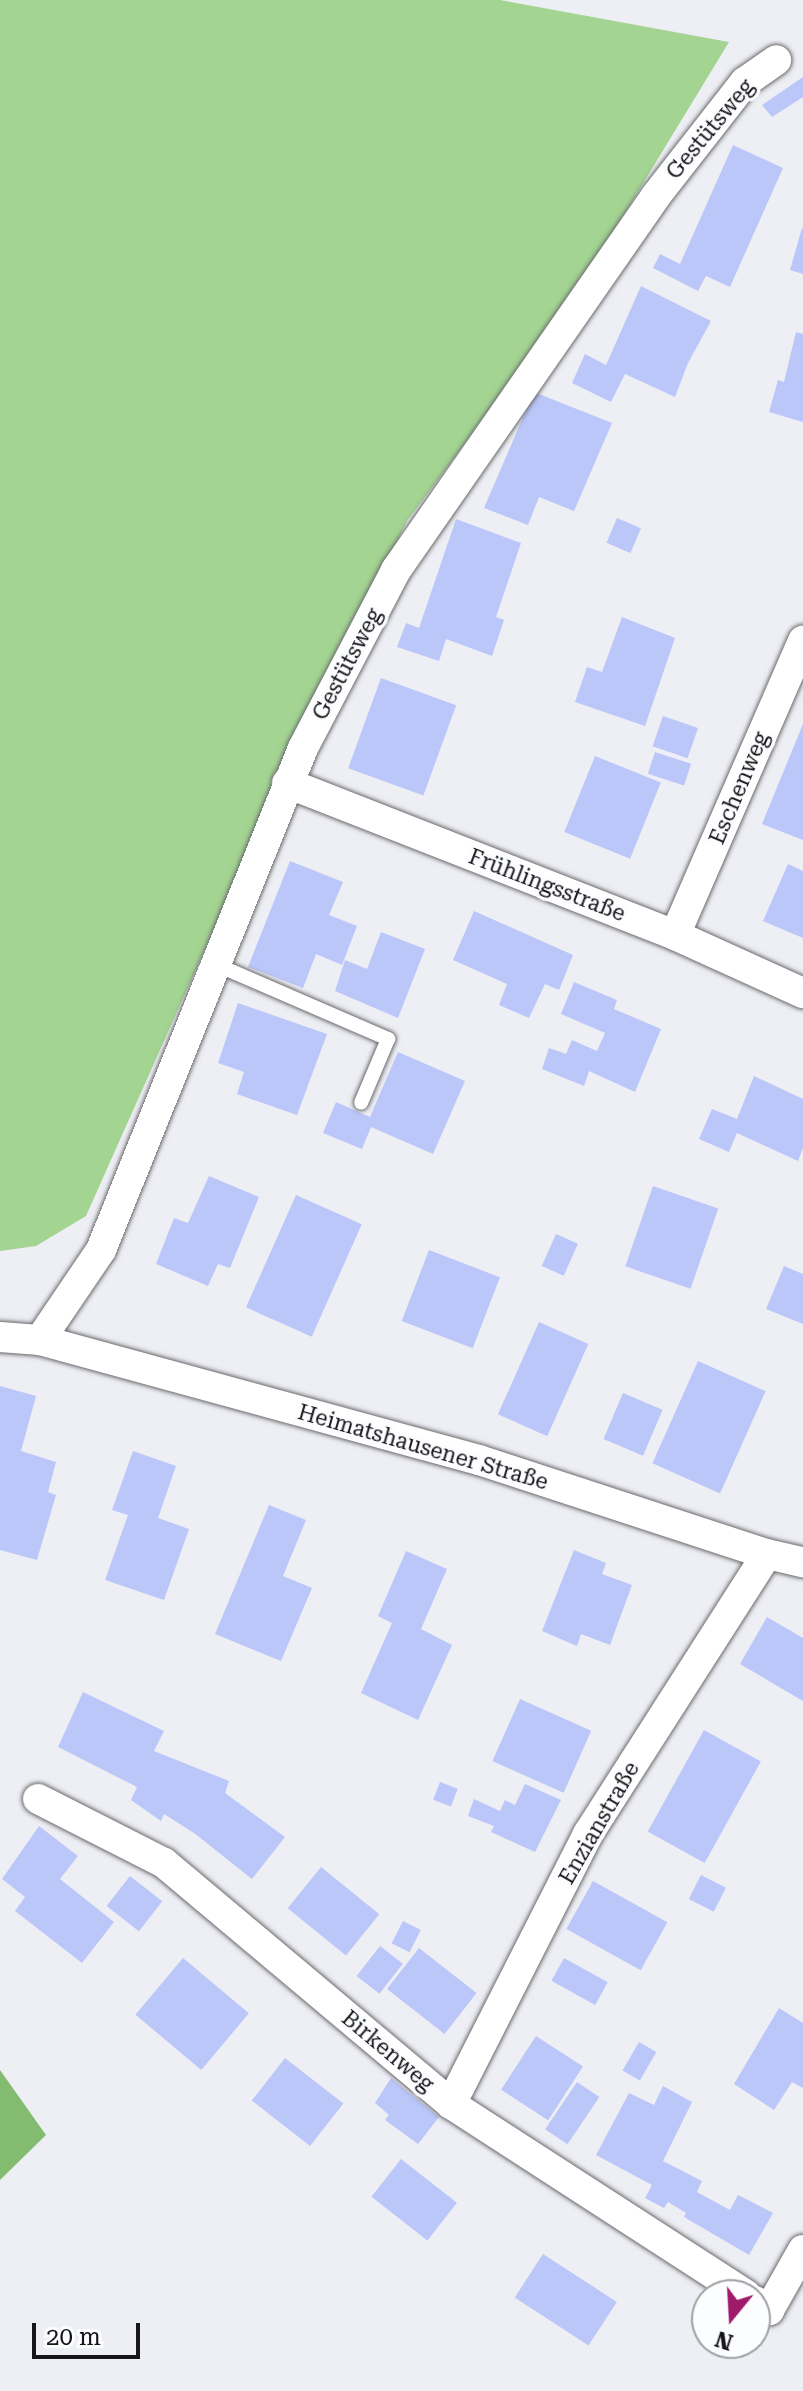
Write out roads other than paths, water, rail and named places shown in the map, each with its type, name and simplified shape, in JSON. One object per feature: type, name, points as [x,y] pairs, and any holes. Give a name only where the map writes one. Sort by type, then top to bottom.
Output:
[{"type":"street","name":"Gestütsweg","points":[[40,1340],[101,1250],[287,783],[396,570],[655,197],[745,82],[776,60]]},
{"type":"street","name":"Eschenweg","points":[[675,935],[803,641]]},
{"type":"street","name":"Frühlingsstraße","points":[[287,783],[675,935],[803,993]]},
{"type":"street","name":"Heimatshausener Straße","points":[[0,1337],[40,1340],[479,1460],[767,1554],[803,1562]]},
{"type":"street","name":"Enzianstraße","points":[[451,2104],[588,1834],[767,1554]]},
{"type":"street","name":"Birkenweg","points":[[38,1799],[164,1863],[451,2104],[721,2279]]},
{"type":"street","points":[[771,2306],[803,2250]]},
{"type":"lane","points":[[215,964],[388,1039],[361,1103]]}]
